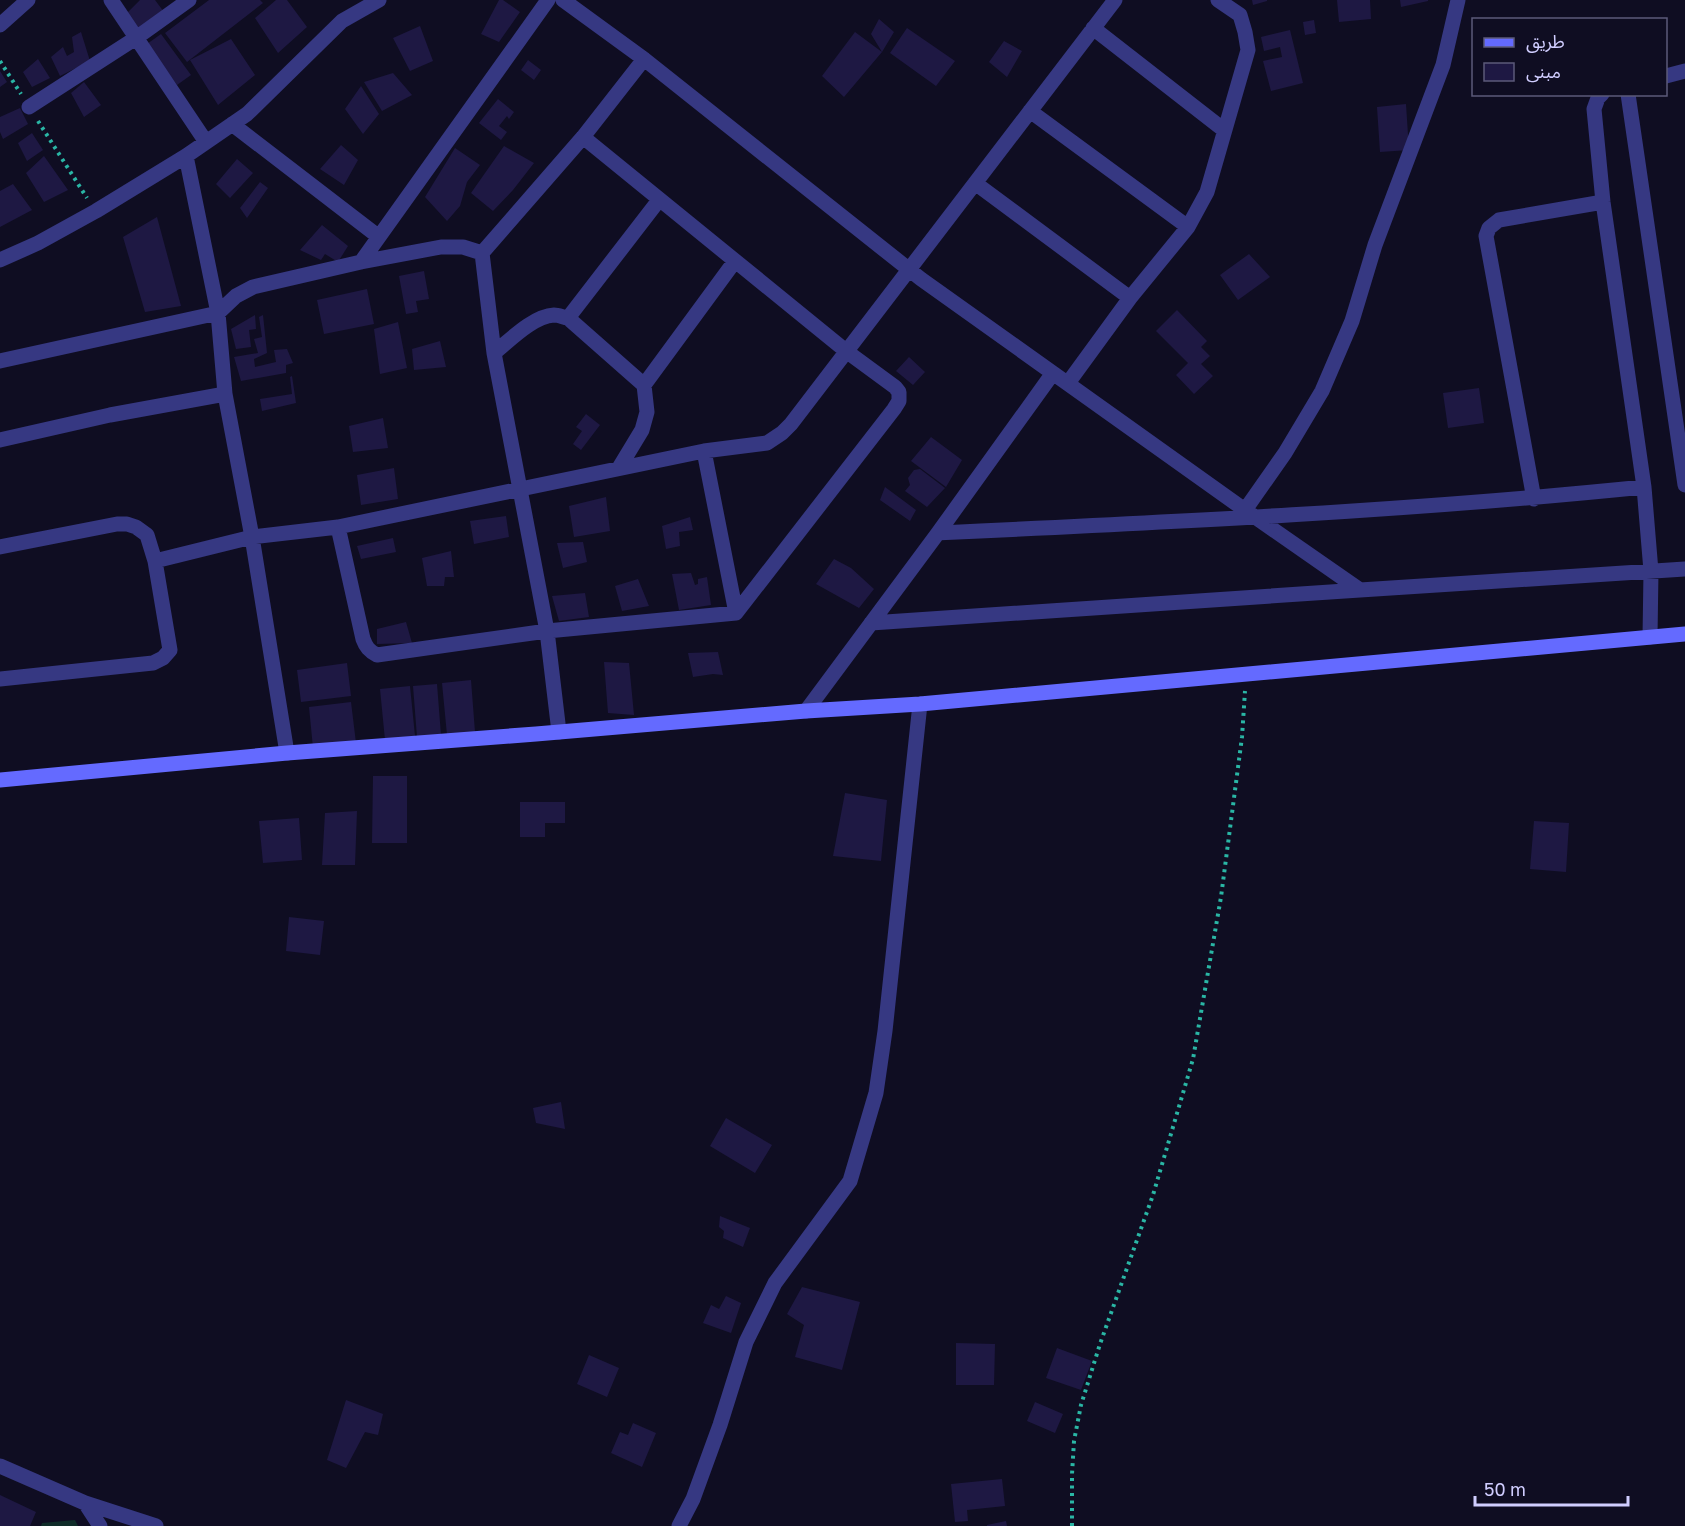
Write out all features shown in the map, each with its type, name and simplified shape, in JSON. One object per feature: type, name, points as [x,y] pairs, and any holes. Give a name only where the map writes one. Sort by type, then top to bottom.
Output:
[{"type":"main road","points":[[0,780],[287,753],[806,711],[920,704],[1685,634]]},
{"type":"street","points":[[0,25],[28,0]]},
{"type":"street","points":[[111,0],[206,142]]},
{"type":"street","points":[[29,107],[136,38],[189,0]]},
{"type":"street","points":[[0,260],[38,243],[96,211],[186,156],[247,114],[342,21],[380,0]]},
{"type":"street","points":[[361,262],[548,0]]},
{"type":"street","points":[[563,0],[644,59],[909,269],[1360,590]]},
{"type":"street","points":[[155,561],[252,537],[338,527],[704,451],[767,443],[791,424],[1115,0]]},
{"type":"street","points":[[1068,383],[1130,298],[1188,227],[1207,192],[1248,50],[1240,15],[1218,0]]},
{"type":"street","points":[[1251,514],[1322,391],[1352,321],[1375,245],[1443,65],[1458,0]]},
{"type":"street","points":[[1093,28],[1224,130]]},
{"type":"street","points":[[559,732],[547,631],[494,353],[482,253],[583,137],[644,59]]},
{"type":"street","points":[[1667,76],[1685,71]]},
{"type":"street","points":[[1600,96],[1594,109],[1603,202],[1644,487],[1651,571],[1650,637]]},
{"type":"street","points":[[1628,96],[1685,485]]},
{"type":"street","points":[[1030,111],[1188,227]]},
{"type":"street","points":[[232,124],[379,237]]},
{"type":"street","points":[[338,527],[363,639],[366,647],[377,655],[547,631],[736,613],[899,401],[899,392],[895,387],[846,351],[583,137]]},
{"type":"street","points":[[186,156],[218,313],[225,394],[252,537],[287,753]]},
{"type":"street","points":[[975,183],[1130,298]]},
{"type":"street","points":[[568,318],[659,200]]},
{"type":"street","points":[[1534,498],[1486,236],[1489,228],[1499,220],[1603,202]]},
{"type":"street","points":[[0,361],[218,313],[236,296],[253,287],[361,262],[441,247],[463,246],[482,253]]},
{"type":"street","points":[[620,468],[642,430],[647,412],[645,385],[735,261]]},
{"type":"street","points":[[494,353],[525,327],[554,315],[568,318],[645,385]]},
{"type":"street","points":[[806,711],[1053,373]]},
{"type":"street","points":[[0,440],[110,415],[225,394]]},
{"type":"street","points":[[704,451],[736,613]]},
{"type":"street","points":[[938,533],[1534,498],[1644,487]]},
{"type":"street","points":[[0,547],[117,524],[136,527],[147,535],[155,561],[170,650],[163,658],[153,663],[0,679]]},
{"type":"street","points":[[871,623],[1685,569]]},
{"type":"street","points":[[679,1526],[693,1500],[746,1342],[775,1283],[850,1181],[873,1104],[885,1031],[920,704]]},
{"type":"street","points":[[0,1466],[86,1503],[156,1526]]},
{"type":"street","points":[[86,1503],[100,1526]]},
{"type":"path","points":[[0,61],[96,211]]},
{"type":"path","points":[[1072,1526],[1074,1441],[1081,1405],[1100,1344],[1153,1196],[1193,1059],[1221,897],[1242,737],[1247,674]]},
{"type":"green space","points":[[75,1520],[78,1526],[41,1526],[42,1523]]},
{"type":"building","points":[[140,0],[155,0],[164,12],[137,29],[127,13]]},
{"type":"building","points":[[209,0],[260,0],[263,3],[187,62],[165,33]]},
{"type":"building","points":[[276,0],[287,0],[307,27],[278,53],[255,18]]},
{"type":"building","points":[[499,0],[503,0],[520,12],[499,42],[481,34]]},
{"type":"building","points":[[1252,0],[1267,0],[1267,1],[1253,5]]},
{"type":"building","points":[[1337,0],[1370,0],[1371,19],[1339,22]]},
{"type":"building","points":[[1400,0],[1428,0],[1428,1],[1401,7]]},
{"type":"building","points":[[879,19],[894,32],[882,52],[871,34]]},
{"type":"building","points":[[1314,20],[1316,33],[1305,35],[1303,22]]},
{"type":"building","points":[[420,26],[433,61],[410,71],[393,38]]},
{"type":"building","points":[[907,28],[955,61],[936,86],[890,53]]},
{"type":"building","points":[[1290,30],[1303,83],[1271,91],[1263,61],[1282,57],[1280,47],[1264,51],[1261,37]]},
{"type":"building","points":[[81,32],[90,61],[60,76],[51,57],[63,47],[67,56],[74,52],[72,37]]},
{"type":"building","points":[[855,32],[882,52],[844,97],[822,76]]},
{"type":"building","points":[[161,34],[191,75],[177,85],[147,44]]},
{"type":"building","points":[[231,39],[255,75],[218,105],[190,60]]},
{"type":"building","points":[[1004,41],[1022,51],[1007,77],[989,62]]},
{"type":"building","points":[[38,59],[50,78],[32,87],[23,72]]},
{"type":"building","points":[[528,60],[541,70],[534,80],[521,70]]},
{"type":"building","points":[[0,71],[7,82],[0,87]]},
{"type":"building","points":[[393,73],[412,95],[382,111],[364,82]]},
{"type":"building","points":[[84,82],[101,105],[84,117],[71,93]]},
{"type":"building","points":[[361,86],[379,114],[363,134],[345,109]]},
{"type":"building","points":[[498,99],[514,112],[509,119],[507,116],[499,126],[507,132],[501,140],[479,123]]},
{"type":"building","points":[[1406,104],[1409,150],[1380,152],[1377,107]]},
{"type":"building","points":[[20,108],[28,124],[3,139],[0,132],[0,117]]},
{"type":"building","points":[[32,133],[43,150],[27,161],[18,143]]},
{"type":"building","points":[[341,145],[358,160],[344,185],[320,169]]},
{"type":"building","points":[[504,146],[534,163],[493,211],[471,193]]},
{"type":"building","points":[[455,148],[480,165],[467,182],[460,206],[447,221],[425,197]]},
{"type":"building","points":[[44,156],[68,190],[44,202],[26,173]]},
{"type":"building","points":[[237,159],[253,173],[230,198],[216,184]]},
{"type":"building","points":[[260,182],[268,188],[247,218],[240,208]]},
{"type":"building","points":[[13,184],[32,210],[0,227],[0,191]]},
{"type":"building","points":[[157,217],[181,306],[145,312],[123,237]]},
{"type":"building","points":[[322,225],[348,246],[338,262],[325,254],[321,260],[300,250]]},
{"type":"building","points":[[1249,254],[1270,277],[1238,300],[1220,275]]},
{"type":"building","points":[[424,271],[429,299],[416,301],[418,312],[406,314],[399,276]]},
{"type":"building","points":[[367,289],[374,324],[324,334],[317,300]]},
{"type":"building","points":[[1177,310],[1207,341],[1201,347],[1210,356],[1201,364],[1213,376],[1194,394],[1176,375],[1188,363],[1156,331]]},
{"type":"building","points":[[255,315],[256,329],[249,330],[251,347],[236,349],[231,329]]},
{"type":"building","points":[[263,315],[267,353],[254,359],[255,367],[276,362],[274,350],[287,349],[293,363],[286,365],[286,373],[241,381],[234,357],[258,353],[254,339],[262,337],[259,317]]},
{"type":"building","points":[[398,322],[407,368],[380,374],[374,329]]},
{"type":"building","points":[[440,341],[446,367],[414,370],[412,349]]},
{"type":"building","points":[[909,357],[925,372],[913,385],[896,371]]},
{"type":"building","points":[[292,376],[296,403],[262,411],[260,399],[292,394],[290,377]]},
{"type":"building","points":[[1479,388],[1484,423],[1448,428],[1443,393]]},
{"type":"building","points":[[586,414],[600,425],[581,450],[573,444],[582,431],[576,427]]},
{"type":"building","points":[[383,418],[388,448],[353,452],[349,426]]},
{"type":"building","points":[[931,437],[962,460],[946,487],[911,461]]},
{"type":"building","points":[[394,468],[398,499],[361,505],[357,475]]},
{"type":"building","points":[[920,469],[945,488],[927,507],[905,491],[910,485],[908,478],[914,470]]},
{"type":"building","points":[[885,487],[916,510],[910,521],[880,500]]},
{"type":"building","points":[[606,497],[610,531],[574,537],[569,506]]},
{"type":"building","points":[[506,516],[509,537],[474,544],[470,521]]},
{"type":"building","points":[[690,517],[693,530],[679,532],[680,546],[666,549],[662,526]]},
{"type":"building","points":[[393,538],[396,552],[361,559],[357,546]]},
{"type":"building","points":[[583,542],[587,562],[563,568],[557,543]]},
{"type":"building","points":[[451,551],[454,577],[445,577],[444,586],[427,586],[422,558]]},
{"type":"building","points":[[834,559],[851,568],[874,589],[859,608],[816,584]]},
{"type":"building","points":[[691,573],[695,585],[698,584],[698,579],[707,577],[711,605],[679,610],[672,574]]},
{"type":"building","points":[[638,579],[649,606],[622,611],[615,586]]},
{"type":"building","points":[[585,593],[589,617],[559,621],[552,596]]},
{"type":"building","points":[[406,622],[412,643],[377,644],[377,629]]},
{"type":"building","points":[[718,652],[723,675],[693,677],[688,653]]},
{"type":"building","points":[[604,662],[629,663],[634,715],[608,713]]},
{"type":"building","points":[[347,663],[351,696],[301,702],[297,670]]},
{"type":"building","points":[[471,680],[475,732],[447,735],[442,683]]},
{"type":"building","points":[[437,684],[441,735],[417,737],[413,686]]},
{"type":"building","points":[[410,686],[415,736],[385,740],[380,689]]},
{"type":"building","points":[[351,702],[356,743],[313,748],[309,707]]},
{"type":"building","points":[[373,776],[407,776],[407,843],[372,843]]},
{"type":"building","points":[[845,793],[887,800],[881,861],[833,856]]},
{"type":"building","points":[[520,802],[565,802],[565,823],[545,823],[545,837],[520,837]]},
{"type":"building","points":[[357,811],[355,865],[322,865],[325,813]]},
{"type":"building","points":[[299,818],[302,860],[263,863],[259,821]]},
{"type":"building","points":[[1534,821],[1569,823],[1566,872],[1530,869]]},
{"type":"building","points":[[289,917],[324,921],[320,955],[286,951]]},
{"type":"building","points":[[561,1102],[565,1129],[536,1123],[533,1108]]},
{"type":"building","points":[[726,1118],[772,1145],[755,1173],[710,1146]]},
{"type":"building","points":[[720,1216],[750,1228],[743,1247],[723,1238],[724,1231],[719,1227]]},
{"type":"building","points":[[802,1287],[860,1302],[842,1370],[795,1357],[804,1325],[787,1314]]},
{"type":"building","points":[[726,1296],[741,1303],[731,1333],[703,1323],[711,1305],[719,1309]]},
{"type":"building","points":[[956,1343],[995,1344],[994,1385],[956,1385]]},
{"type":"building","points":[[1057,1348],[1092,1361],[1081,1390],[1046,1378]]},
{"type":"building","points":[[589,1355],[619,1368],[607,1397],[577,1384]]},
{"type":"building","points":[[346,1400],[383,1414],[378,1435],[365,1432],[346,1468],[327,1460]]},
{"type":"building","points":[[1035,1402],[1063,1414],[1055,1433],[1027,1421]]},
{"type":"building","points":[[633,1423],[656,1433],[642,1467],[611,1453],[620,1432],[628,1435]]},
{"type":"building","points":[[1002,1479],[1005,1506],[967,1510],[968,1521],[955,1522],[951,1484]]},
{"type":"building","points":[[0,1495],[36,1512],[30,1526],[0,1526]]},
{"type":"building","points":[[1006,1521],[1007,1526],[987,1526],[987,1525]]}]
